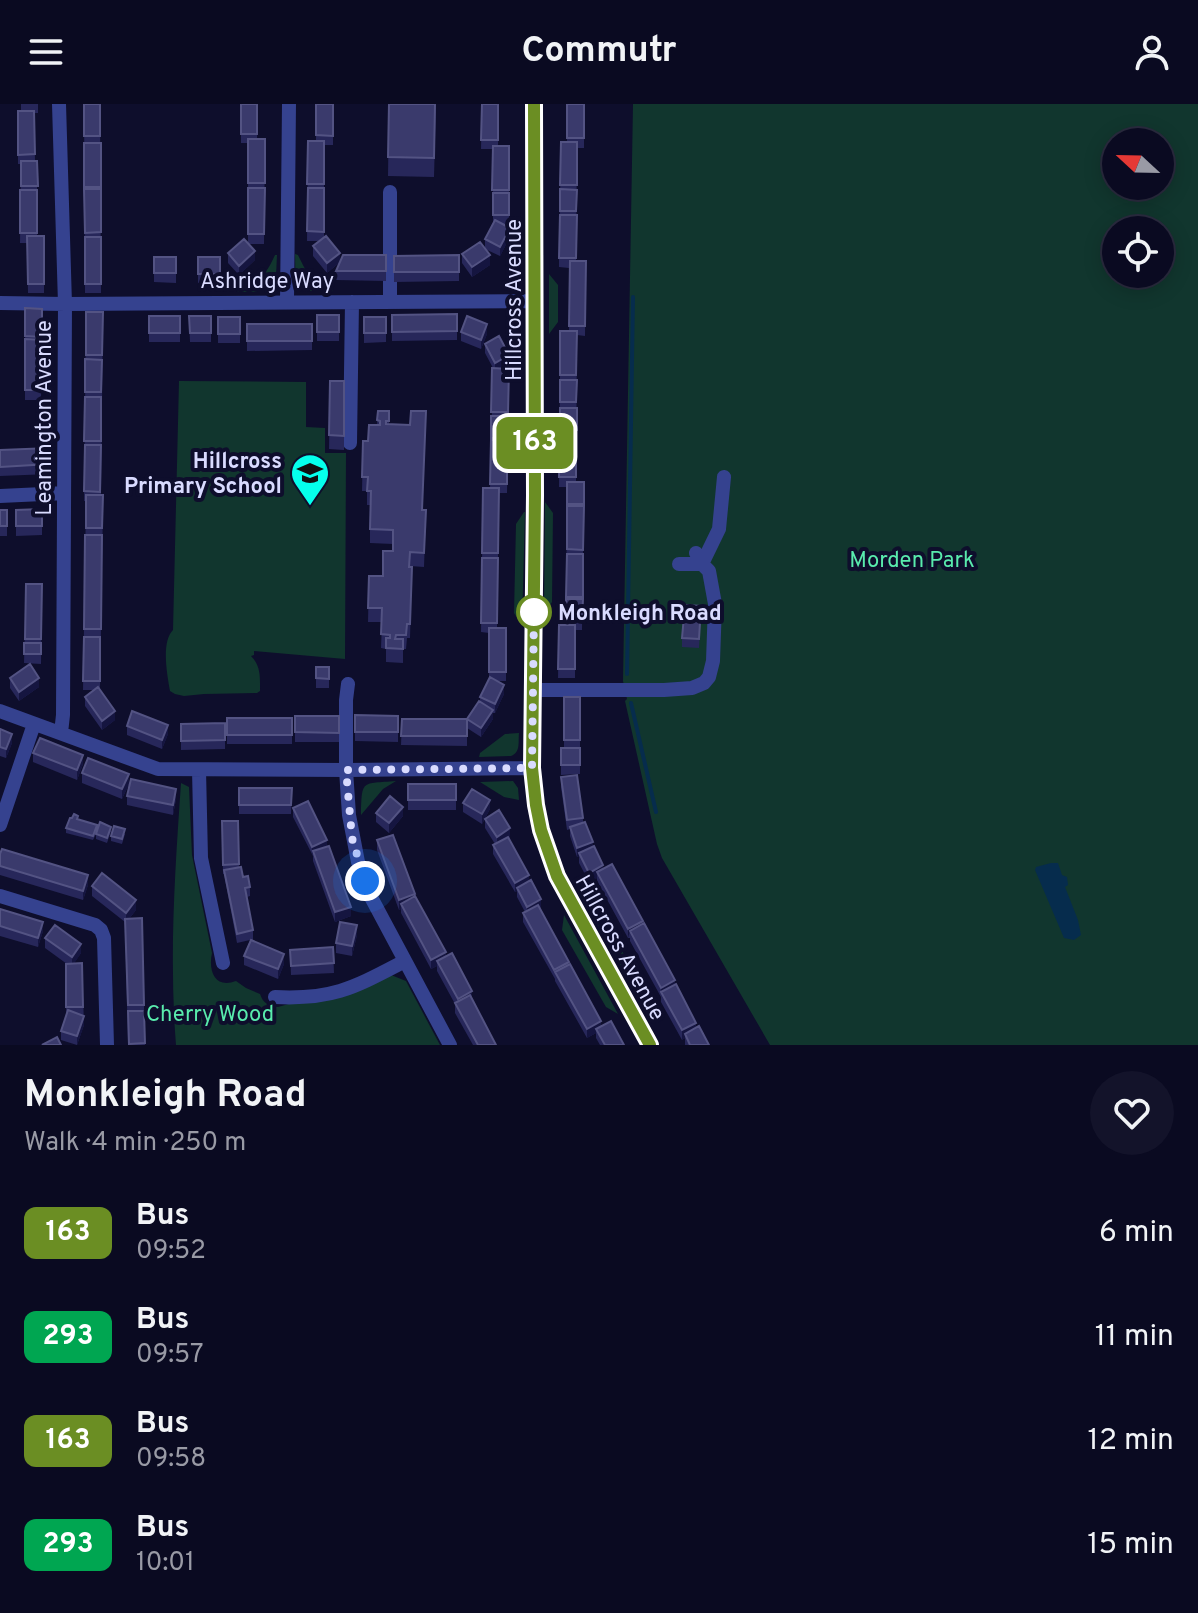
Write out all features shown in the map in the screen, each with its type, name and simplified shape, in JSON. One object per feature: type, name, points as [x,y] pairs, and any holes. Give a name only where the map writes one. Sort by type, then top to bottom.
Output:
[{"type":"street","name":"Leamington Avenue","points":[[59,104],[65,304],[61,733]]},
{"type":"street","points":[[287,302],[289,104]]},
{"type":"street","name":"Hillcross Avenue","points":[[534,104],[532,768],[536,805],[557,876],[650,1045]]},
{"type":"street","points":[[390,192],[390,301]]},
{"type":"street","name":"Ashridge Way","points":[[0,303],[535,301]]},
{"type":"street","points":[[350,443],[352,302]]},
{"type":"street","points":[[679,564],[699,558],[719,529],[724,477]]},
{"type":"street","points":[[0,496],[64,493]]},
{"type":"street","points":[[533,690],[666,690],[692,688],[704,683],[713,661],[715,604],[709,571],[699,558]]},
{"type":"street","points":[[348,684],[346,770],[349,815],[358,862],[372,899],[450,1045]]},
{"type":"street","points":[[0,711],[150,767],[199,770],[532,768]]},
{"type":"street","points":[[0,825],[34,724]]},
{"type":"street","points":[[199,770],[201,858],[223,963]]},
{"type":"street","points":[[0,896],[95,925],[101,930],[104,938],[107,1045]]},
{"type":"street","points":[[275,997],[322,996],[345,991],[405,961]]},
{"type":"green space","name":"Morden Park","points":[[633,104],[1198,104],[1198,1045],[770,1045],[662,858],[623,681]]},
{"type":"green space","points":[[295,254],[311,276],[333,289],[332,292],[299,287]]},
{"type":"green space","points":[[275,255],[276,278],[272,288],[260,292],[237,292],[261,277]]},
{"type":"green space","points":[[549,274],[558,285],[558,322],[549,334]]},
{"type":"green space","points":[[179,381],[306,382],[306,427],[325,428],[325,453],[346,453],[345,659],[254,651],[251,656],[260,676],[260,691],[257,693],[184,696],[170,691],[166,650],[173,630]]},
{"type":"green space","points":[[545,502],[553,513],[552,602],[544,614]]},
{"type":"green space","points":[[524,512],[522,625],[514,613],[516,524]]},
{"type":"green space","points":[[519,733],[516,752],[511,756],[479,757],[505,734]]},
{"type":"green space","points":[[396,781],[383,789],[361,815],[363,789],[366,786]]},
{"type":"green space","points":[[513,781],[518,788],[519,800],[504,797],[480,782]]},
{"type":"green space","name":"Cherry Wood","points":[[181,783],[189,787],[192,855],[215,977],[223,983],[236,981],[260,994],[266,1004],[278,1007],[391,975],[406,981],[440,1045],[176,1045],[173,947]]},
{"type":"green space","points":[[583,900],[596,906],[640,982],[639,997]]},
{"type":"green space","points":[[564,915],[618,1014],[606,1007],[562,930]]},
{"type":"water","points":[[1058,863],[1062,875],[1067,877],[1068,885],[1065,887],[1081,935],[1074,940],[1064,938],[1035,870]]},
{"type":"building","points":[[84,104],[100,104],[100,136],[84,136]]},
{"type":"building","points":[[241,104],[257,104],[257,134],[241,134]]},
{"type":"building","points":[[316,104],[333,104],[333,136],[316,135]]},
{"type":"building","points":[[389,104],[435,104],[434,158],[388,157]]},
{"type":"building","points":[[482,104],[498,104],[498,140],[481,140]]},
{"type":"building","points":[[567,104],[584,104],[584,138],[567,138]]},
{"type":"building","points":[[18,111],[34,111],[35,154],[18,155]]},
{"type":"building","points":[[248,139],[265,139],[265,183],[248,183]]},
{"type":"building","points":[[308,141],[324,141],[324,184],[307,184]]},
{"type":"building","points":[[561,142],[577,142],[577,185],[560,185]]},
{"type":"building","points":[[84,143],[101,143],[101,187],[84,187]]},
{"type":"building","points":[[493,146],[509,146],[509,190],[492,190]]},
{"type":"building","points":[[21,161],[37,161],[38,186],[21,186]]},
{"type":"building","points":[[248,188],[265,188],[264,234],[248,234]]},
{"type":"building","points":[[308,188],[324,188],[324,232],[307,231]]},
{"type":"building","points":[[84,189],[101,189],[101,232],[85,233]]},
{"type":"building","points":[[560,189],[577,190],[576,211],[560,211]]},
{"type":"building","points":[[20,190],[37,190],[37,233],[20,233]]},
{"type":"building","points":[[493,193],[509,193],[509,215],[493,215]]},
{"type":"building","points":[[560,215],[577,215],[576,258],[559,258]]},
{"type":"building","points":[[495,220],[510,228],[500,247],[485,239]]},
{"type":"building","points":[[27,236],[44,236],[44,284],[28,284]]},
{"type":"building","points":[[326,236],[340,253],[327,263],[313,246]]},
{"type":"building","points":[[85,237],[101,237],[101,284],[85,284]]},
{"type":"building","points":[[244,239],[255,251],[239,266],[228,253]]},
{"type":"building","points":[[480,242],[490,255],[472,267],[462,254]]},
{"type":"building","points":[[343,255],[386,255],[386,271],[336,271]]},
{"type":"building","points":[[459,255],[459,272],[394,272],[394,256]]},
{"type":"building","points":[[154,257],[176,257],[176,273],[154,273]]},
{"type":"building","points":[[198,257],[220,257],[220,274],[198,274]]},
{"type":"building","points":[[570,261],[586,261],[585,326],[569,326]]},
{"type":"building","points":[[25,308],[42,309],[42,337],[25,336]]},
{"type":"building","points":[[86,312],[103,312],[102,355],[86,355]]},
{"type":"building","points":[[457,314],[457,331],[392,332],[392,315]]},
{"type":"building","points":[[317,315],[339,315],[339,332],[317,332]]},
{"type":"building","points":[[149,316],[180,316],[180,333],[149,333]]},
{"type":"building","points":[[189,316],[211,316],[211,333],[190,333]]},
{"type":"building","points":[[467,316],[487,324],[481,340],[461,332]]},
{"type":"building","points":[[218,317],[240,317],[240,334],[218,334]]},
{"type":"building","points":[[364,317],[386,317],[386,333],[364,333]]},
{"type":"building","points":[[247,324],[312,324],[312,341],[247,341]]},
{"type":"building","points":[[560,331],[577,331],[576,375],[560,375]]},
{"type":"building","points":[[499,336],[509,355],[495,363],[485,344]]},
{"type":"building","points":[[25,339],[42,340],[41,390],[25,390]]},
{"type":"building","points":[[85,359],[102,360],[101,392],[85,392]]},
{"type":"building","points":[[492,368],[509,369],[508,412],[491,412]]},
{"type":"building","points":[[560,380],[577,380],[576,402],[560,402]]},
{"type":"building","points":[[330,381],[344,381],[344,436],[329,435]]},
{"type":"building","points":[[85,397],[101,397],[101,441],[84,441]]},
{"type":"building","points":[[560,408],[577,408],[577,430],[560,429]]},
{"type":"building","points":[[378,411],[389,411],[386,424],[410,425],[411,411],[426,411],[422,510],[426,510],[424,553],[410,552],[410,624],[407,624],[406,635],[396,635],[395,639],[403,639],[403,649],[386,648],[386,638],[390,635],[381,634],[382,608],[368,608],[369,576],[383,576],[383,551],[393,551],[393,530],[370,529],[371,491],[367,491],[368,477],[362,477],[363,441],[368,441],[369,425],[380,425]]},
{"type":"building","points":[[491,416],[508,416],[507,438],[491,438]]},
{"type":"building","points":[[560,434],[576,434],[576,477],[559,477]]},
{"type":"building","points":[[491,440],[507,440],[507,484],[490,484]]},
{"type":"building","points":[[85,445],[101,445],[100,492],[84,491]]},
{"type":"building","points":[[50,448],[50,464],[0,467],[0,450]]},
{"type":"building","points":[[567,482],[584,482],[584,504],[567,504]]},
{"type":"building","points":[[483,488],[499,488],[498,553],[482,553]]},
{"type":"building","points":[[86,495],[103,495],[102,528],[86,528]]},
{"type":"building","points":[[567,506],[584,506],[583,550],[567,549]]},
{"type":"building","points":[[42,509],[42,526],[16,526],[16,510]]},
{"type":"building","points":[[0,510],[7,510],[7,526],[0,526]]},
{"type":"building","points":[[85,535],[102,535],[101,629],[84,629]]},
{"type":"building","points":[[567,554],[583,554],[583,597],[566,597]]},
{"type":"building","points":[[482,558],[498,558],[497,623],[481,623]]},
{"type":"building","points":[[26,584],[42,584],[41,639],[25,639]]},
{"type":"building","points":[[566,599],[583,599],[582,621],[566,621]]},
{"type":"building","points":[[685,605],[701,606],[699,639],[682,638]]},
{"type":"building","points":[[559,625],[575,625],[575,669],[558,669]]},
{"type":"building","points":[[489,628],[506,628],[506,672],[489,672]]},
{"type":"building","points":[[84,637],[100,637],[100,681],[83,681]]},
{"type":"building","points":[[24,643],[41,643],[41,654],[24,654]]},
{"type":"building","points":[[30,664],[39,678],[19,692],[10,678]]},
{"type":"building","points":[[316,667],[329,667],[329,679],[316,678]]},
{"type":"building","points":[[490,677],[504,685],[495,704],[480,697]]},
{"type":"building","points":[[98,687],[115,711],[102,721],[85,697]]},
{"type":"building","points":[[564,697],[580,697],[580,740],[564,740]]},
{"type":"building","points":[[479,701],[493,710],[481,728],[467,719]]},
{"type":"building","points":[[132,711],[168,725],[162,740],[127,726]]},
{"type":"building","points":[[355,715],[398,716],[398,732],[355,732]]},
{"type":"building","points":[[295,716],[339,716],[339,733],[295,732]]},
{"type":"building","points":[[227,718],[292,718],[292,735],[227,735]]},
{"type":"building","points":[[402,719],[467,719],[467,736],[401,736]]},
{"type":"building","points":[[225,723],[225,740],[181,741],[181,724]]},
{"type":"building","points":[[0,729],[12,734],[6,749],[0,747]]},
{"type":"building","points":[[40,738],[83,755],[77,770],[33,753]]},
{"type":"building","points":[[561,748],[580,748],[580,765],[561,765]]},
{"type":"building","points":[[88,758],[129,774],[122,789],[82,773]]},
{"type":"building","points":[[577,775],[583,818],[567,820],[561,777]]},
{"type":"building","points":[[131,779],[176,789],[173,805],[127,796]]},
{"type":"building","points":[[408,784],[456,784],[456,800],[408,800]]},
{"type":"building","points":[[239,788],[292,788],[291,805],[239,805]]},
{"type":"building","points":[[472,789],[490,800],[482,814],[463,803]]},
{"type":"building","points":[[390,796],[403,807],[389,823],[376,813]]},
{"type":"building","points":[[308,801],[327,840],[312,847],[293,808]]},
{"type":"building","points":[[499,810],[510,828],[497,837],[485,819]]},
{"type":"building","points":[[74,814],[78,816],[77,819],[97,825],[93,836],[66,828]]},
{"type":"building","points":[[222,821],[238,821],[239,864],[223,865]]},
{"type":"building","points":[[100,822],[111,827],[107,838],[96,834]]},
{"type":"building","points":[[585,822],[593,842],[577,848],[570,827]]},
{"type":"building","points":[[114,826],[125,829],[122,839],[111,836]]},
{"type":"building","points":[[393,835],[415,894],[399,900],[377,840]]},
{"type":"building","points":[[508,837],[529,875],[515,883],[493,845]]},
{"type":"building","points":[[329,846],[351,907],[335,912],[313,851]]},
{"type":"building","points":[[594,846],[603,865],[589,873],[579,853]]},
{"type":"building","points":[[2,849],[88,875],[83,891],[0,866]]},
{"type":"building","points":[[612,864],[643,921],[628,929],[597,872]]},
{"type":"building","points":[[241,867],[243,877],[248,876],[250,887],[245,888],[253,930],[237,934],[224,870]]},
{"type":"building","points":[[102,873],[136,900],[126,913],[92,886]]},
{"type":"building","points":[[531,880],[541,899],[527,907],[517,888]]},
{"type":"building","points":[[415,896],[446,952],[431,960],[401,904]]},
{"type":"building","points":[[538,905],[569,962],[554,970],[523,913]]},
{"type":"building","points":[[0,909],[43,922],[38,938],[0,926]]},
{"type":"building","points":[[142,918],[144,1005],[128,1005],[125,919]]},
{"type":"building","points":[[340,922],[357,925],[352,946],[336,943]]},
{"type":"building","points":[[644,923],[675,980],[661,988],[630,931]]},
{"type":"building","points":[[55,925],[81,944],[72,957],[45,938]]},
{"type":"building","points":[[251,940],[284,954],[278,969],[244,956]]},
{"type":"building","points":[[333,947],[334,963],[291,966],[290,950]]},
{"type":"building","points":[[452,953],[472,991],[458,999],[437,961]]},
{"type":"building","points":[[82,963],[83,1007],[66,1007],[66,964]]},
{"type":"building","points":[[570,964],[601,1021],[587,1029],[555,972]]},
{"type":"building","points":[[676,984],[696,1023],[682,1030],[661,992]]},
{"type":"building","points":[[470,995],[496,1045],[478,1045],[455,1003]]},
{"type":"building","points":[[68,1010],[84,1016],[77,1036],[61,1031]]},
{"type":"building","points":[[128,1011],[144,1011],[145,1043],[129,1044]]},
{"type":"building","points":[[611,1021],[624,1045],[605,1045],[596,1029]]},
{"type":"building","points":[[699,1026],[709,1045],[690,1045],[685,1034]]},
{"type":"building","points":[[57,1037],[61,1045],[42,1045]]},
{"type":"waterway","points":[[627,674],[633,297]]},
{"type":"waterway","points":[[631,703],[656,812]]},
{"type":"bus line","name":"163","points":[[534,104],[532,768],[536,805],[557,876],[650,1045]]},
{"type":"place","name":"Hillcross Primary School","points":[[310,507]]},
{"type":"place","name":"Monkleigh Road","points":[[534,612]]},
{"type":"route","points":[[365,881],[352,838],[346,770],[532,768],[534,612]]}]
